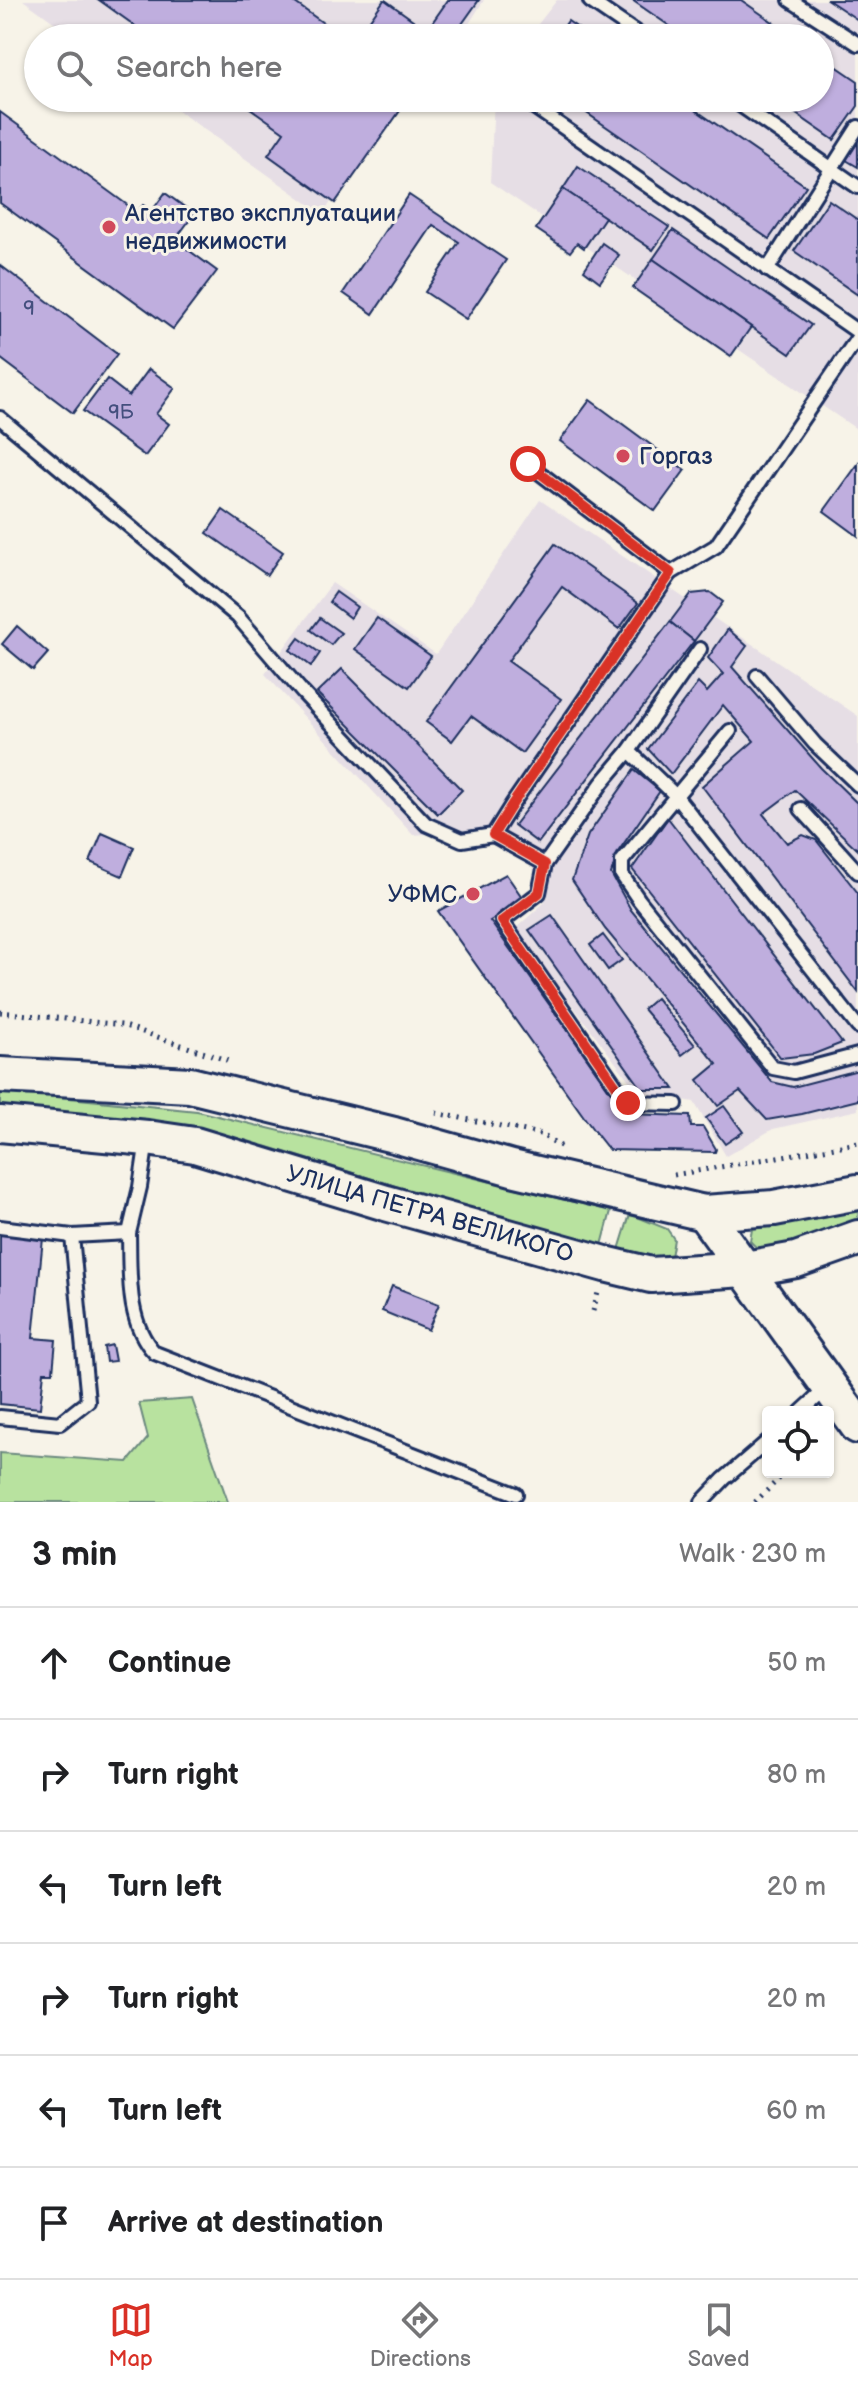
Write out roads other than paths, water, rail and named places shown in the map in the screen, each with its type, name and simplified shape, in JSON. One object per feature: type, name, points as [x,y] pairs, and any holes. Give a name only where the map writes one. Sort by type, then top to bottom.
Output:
[{"type":"street","points":[[0,1075],[190,1085],[394,1135],[512,1168],[704,1213],[774,1208],[858,1192]]},
{"type":"street","name":"УЛИЦА ПЕТРА ВЕЛИКОГО","points":[[0,1124],[195,1145],[386,1203],[651,1275],[745,1269],[796,1260],[858,1238]]},
{"type":"street","points":[[704,1213],[858,1426]]},
{"type":"lane","points":[[790,0],[827,24]]},
{"type":"lane","points":[[590,1],[624,24]]},
{"type":"lane","points":[[834,28],[858,44]]},
{"type":"lane","points":[[493,835],[671,573],[716,546],[858,334],[541,112]]},
{"type":"lane","points":[[750,112],[858,187]]},
{"type":"lane","points":[[767,270],[858,127]]},
{"type":"lane","points":[[2,421],[238,617],[303,693],[426,824],[462,840],[493,835],[545,864]]},
{"type":"lane","points":[[528,464],[671,573]]},
{"type":"lane","points":[[676,1104],[628,1103],[502,921],[539,893],[545,864],[700,649]]},
{"type":"lane","points":[[757,676],[815,744],[858,785]]},
{"type":"lane","points":[[730,731],[622,861],[622,875],[773,1068],[794,1072],[858,1055]]},
{"type":"lane","points":[[629,751],[676,796],[858,1027]]},
{"type":"lane","points":[[801,809],[858,872]]},
{"type":"lane","points":[[147,1138],[129,1233],[130,1269],[134,1310],[145,1342],[155,1353],[516,1494]]},
{"type":"lane","points":[[0,1227],[72,1236],[129,1233]]},
{"type":"lane","points":[[0,1417],[60,1423],[88,1401],[72,1236]]},
{"type":"lane","points":[[808,1406],[830,1386]]},
{"type":"lane","points":[[702,1502],[762,1446]]},
{"type":"place","name":"Агентство эксплуатации недвижимости","points":[[109,227]]},
{"type":"place","name":"Горгаз","points":[[623,456]]},
{"type":"place","name":"УФМС","points":[[473,894]]}]
